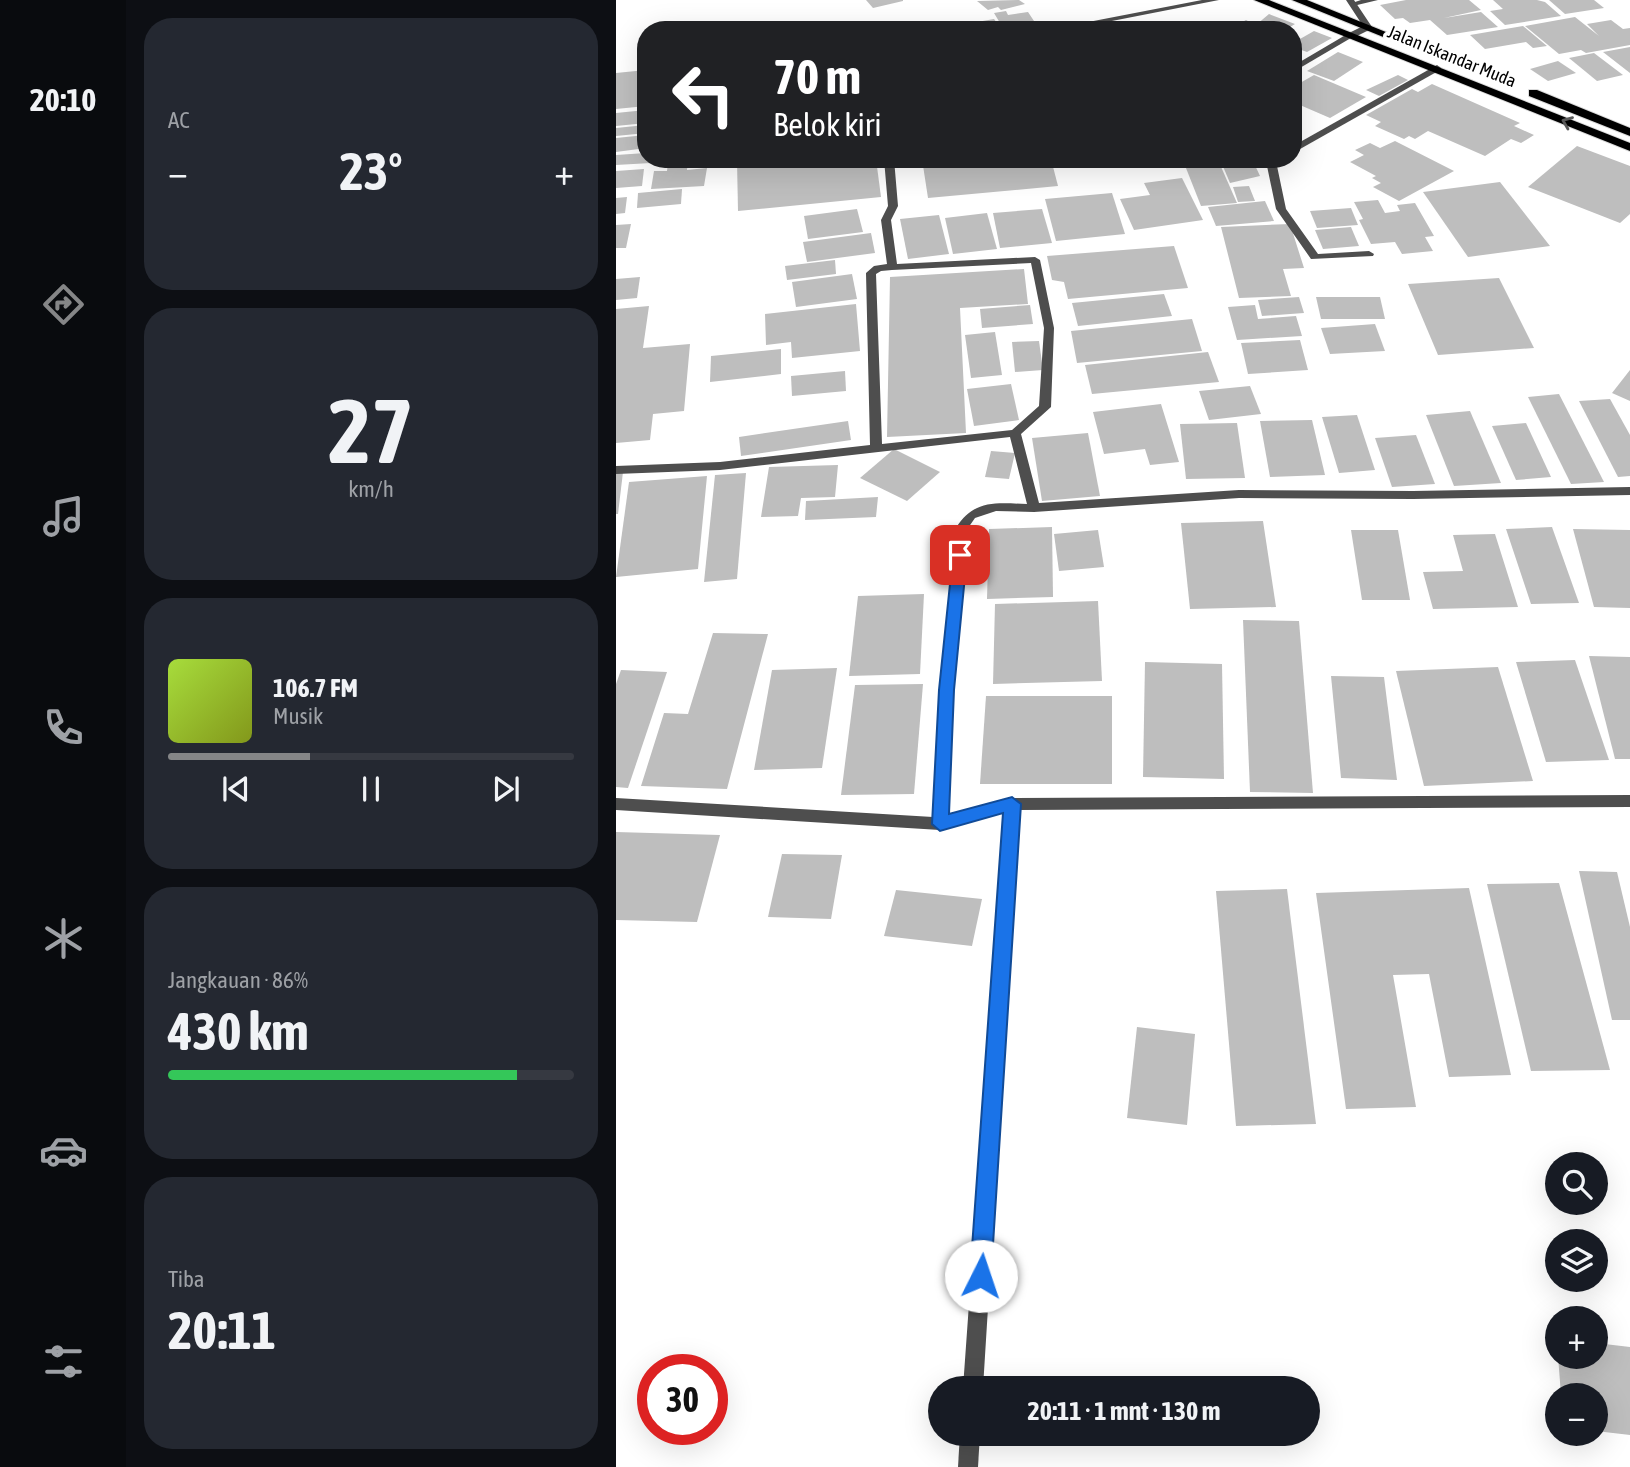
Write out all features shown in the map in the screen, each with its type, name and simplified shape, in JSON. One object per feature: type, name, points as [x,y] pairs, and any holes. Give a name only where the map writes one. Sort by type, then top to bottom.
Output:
[{"type":"highway","name":"Jalan Iskandar Muda","points":[[1259,0],[1437,68],[1630,147]]},
{"type":"highway","name":"Jalan Iskandar Muda","points":[[1297,0],[1417,47]]},
{"type":"highway","name":"Jalan Iskandar Muda","points":[[1516,86],[1630,132]]},
{"type":"street","points":[[1100,21],[1215,0]]},
{"type":"street","points":[[1302,65],[1367,27],[1351,2],[1374,0]]},
{"type":"street","points":[[1302,145],[1437,68]]},
{"type":"street","points":[[890,168],[893,206],[886,220],[892,267]]},
{"type":"street","points":[[1272,168],[1281,209],[1315,257],[1369,254]]},
{"type":"street","points":[[616,470],[720,466],[1015,432],[1045,408],[1049,328],[1035,260],[878,268],[871,273],[876,447]]},
{"type":"street","points":[[1015,432],[1034,508]]},
{"type":"street","points":[[940,824],[947,690],[962,528],[971,515],[995,507],[1034,508],[1239,494],[1413,495],[1630,491]]},
{"type":"street","points":[[616,804],[940,824],[1012,804],[1630,801]]},
{"type":"street","points":[[974,1376],[1012,804]]},
{"type":"street","points":[[968,1467],[969,1446]]},
{"type":"building","points":[[866,0],[903,0],[903,1],[873,8]]},
{"type":"building","points":[[1019,0],[1025,4],[1001,10],[998,7],[988,10],[977,1]]},
{"type":"building","points":[[1406,0],[1469,0],[1481,10],[1444,18],[1481,12],[1498,27],[1447,35],[1430,20],[1410,23],[1403,18],[1395,19],[1380,5]]},
{"type":"building","points":[[1493,0],[1537,0],[1545,2],[1561,16],[1505,25],[1490,11],[1503,9]]},
{"type":"building","points":[[1549,0],[1594,0],[1604,8],[1565,14]]},
{"type":"building","points":[[1006,11],[1008,15],[1028,12],[1034,21],[999,21],[994,13]]},
{"type":"building","points":[[1269,14],[1287,21],[1261,21]]},
{"type":"building","points":[[1575,17],[1599,36],[1587,24],[1611,20],[1623,29],[1630,28],[1630,45],[1586,53],[1581,50],[1559,54],[1525,26]]},
{"type":"building","points":[[1523,26],[1547,46],[1533,48],[1526,42],[1485,49],[1470,35]]},
{"type":"building","points":[[1314,31],[1332,38],[1307,52],[1302,50],[1302,38]]},
{"type":"building","points":[[1630,47],[1630,73],[1603,52]]},
{"type":"building","points":[[1338,52],[1363,62],[1334,81],[1307,71]]},
{"type":"building","points":[[1594,53],[1623,75],[1597,81],[1569,58]]},
{"type":"building","points":[[1558,61],[1576,73],[1548,81],[1530,69]]},
{"type":"building","points":[[637,71],[637,107],[616,109],[616,73]]},
{"type":"building","points":[[1314,75],[1366,97],[1330,118],[1302,106],[1302,82]]},
{"type":"building","points":[[1398,75],[1408,80],[1379,96],[1366,90]]},
{"type":"building","points":[[1432,84],[1520,123],[1514,126],[1534,135],[1521,143],[1511,139],[1485,156],[1428,131],[1415,139],[1409,136],[1404,139],[1375,126],[1381,122],[1366,115],[1412,89],[1418,92]]},
{"type":"building","points":[[637,111],[637,124],[616,126],[616,113]]},
{"type":"building","points":[[637,126],[637,134],[616,136],[616,128]]},
{"type":"building","points":[[637,136],[637,149],[616,152],[616,138]]},
{"type":"building","points":[[1395,141],[1454,171],[1399,201],[1373,187],[1381,183],[1372,178],[1376,176],[1350,162],[1364,155],[1355,150],[1370,143],[1380,148]]},
{"type":"building","points":[[1577,146],[1630,166],[1630,214],[1620,223],[1528,187]]},
{"type":"building","points":[[637,154],[637,164],[616,165],[616,155]]},
{"type":"building","points":[[667,168],[707,168],[704,186],[651,189],[654,171],[667,171]]},
{"type":"building","points":[[737,168],[877,168],[881,197],[738,211]]},
{"type":"building","points":[[923,168],[1053,168],[1058,186],[928,198]]},
{"type":"building","points":[[1186,168],[1222,168],[1237,203],[1201,206]]},
{"type":"building","points":[[1224,168],[1256,168],[1260,176],[1230,183]]},
{"type":"building","points":[[644,169],[642,186],[616,188],[616,171]]},
{"type":"building","points":[[1182,178],[1203,220],[1134,230],[1120,199],[1150,195],[1144,183]]},
{"type":"building","points":[[1500,182],[1550,246],[1468,257],[1423,192]]},
{"type":"building","points":[[1249,186],[1255,201],[1238,202],[1233,187]]},
{"type":"building","points":[[682,189],[681,204],[637,208],[638,193]]},
{"type":"building","points":[[1112,193],[1125,234],[1056,241],[1045,199]]},
{"type":"building","points":[[627,197],[625,213],[616,214],[616,198]]},
{"type":"building","points":[[1378,200],[1385,213],[1400,211],[1397,205],[1415,203],[1434,236],[1425,237],[1433,251],[1402,254],[1395,242],[1371,244],[1359,220],[1363,219],[1354,202]]},
{"type":"building","points":[[1265,201],[1274,221],[1216,226],[1208,207]]},
{"type":"building","points":[[1351,208],[1358,225],[1317,228],[1310,211]]},
{"type":"building","points":[[857,209],[863,232],[808,239],[804,216]]},
{"type":"building","points":[[1042,209],[1052,243],[1000,248],[993,213]]},
{"type":"building","points":[[987,213],[997,249],[953,254],[945,218]]},
{"type":"building","points":[[939,215],[949,254],[908,259],[900,219]]},
{"type":"building","points":[[631,224],[626,248],[616,248],[616,225]]},
{"type":"building","points":[[1290,224],[1304,268],[1283,269],[1291,296],[1239,298],[1221,227]]},
{"type":"building","points":[[1351,227],[1359,246],[1323,249],[1315,230]]},
{"type":"building","points":[[871,233],[875,253],[807,262],[803,242]]},
{"type":"building","points":[[1174,246],[1188,288],[1068,299],[1064,282],[1052,280],[1047,256]]},
{"type":"building","points":[[835,260],[836,274],[787,280],[785,266]]},
{"type":"building","points":[[1024,269],[1028,304],[960,308],[966,433],[887,437],[890,277]]},
{"type":"building","points":[[852,274],[857,299],[796,307],[792,282]]},
{"type":"building","points":[[640,277],[637,298],[616,300],[616,279]]},
{"type":"building","points":[[1499,278],[1534,348],[1438,355],[1408,284]]},
{"type":"building","points":[[1164,294],[1172,316],[1078,326],[1072,303]]},
{"type":"building","points":[[1299,297],[1304,313],[1262,316],[1258,300]]},
{"type":"building","points":[[1316,297],[1380,297],[1385,319],[1321,319]]},
{"type":"building","points":[[856,304],[860,351],[792,358],[791,342],[766,345],[765,314]]},
{"type":"building","points":[[1030,305],[1033,324],[982,328],[980,309]]},
{"type":"building","points":[[1255,305],[1258,319],[1296,316],[1302,336],[1237,340],[1228,307]]},
{"type":"building","points":[[649,306],[643,348],[690,344],[684,411],[653,414],[650,440],[616,443],[616,309]]},
{"type":"building","points":[[1192,319],[1202,351],[1077,363],[1071,331]]},
{"type":"building","points":[[1375,324],[1385,351],[1330,354],[1321,328]]},
{"type":"building","points":[[995,332],[1002,375],[971,378],[965,335]]},
{"type":"building","points":[[1300,340],[1308,370],[1248,374],[1241,343]]},
{"type":"building","points":[[1039,341],[1043,370],[1015,372],[1012,342]]},
{"type":"building","points":[[781,349],[781,374],[710,382],[711,356]]},
{"type":"building","points":[[1208,352],[1219,382],[1092,394],[1085,365]]},
{"type":"building","points":[[1630,370],[1630,401],[1612,393]]},
{"type":"building","points":[[845,371],[846,391],[792,396],[791,376]]},
{"type":"building","points":[[1011,384],[1019,420],[974,426],[967,389]]},
{"type":"building","points":[[1250,386],[1261,414],[1209,420],[1199,391]]},
{"type":"building","points":[[1559,394],[1604,482],[1571,484],[1528,397]]},
{"type":"building","points":[[1610,399],[1630,435],[1630,476],[1618,477],[1579,401]]},
{"type":"building","points":[[1161,404],[1179,462],[1150,465],[1145,449],[1104,454],[1093,412]]},
{"type":"building","points":[[1470,411],[1501,483],[1454,486],[1426,415]]},
{"type":"building","points":[[1357,415],[1375,470],[1339,473],[1322,417]]},
{"type":"building","points":[[1312,420],[1325,475],[1270,477],[1260,421]]},
{"type":"building","points":[[848,421],[851,440],[741,456],[739,437]]},
{"type":"building","points":[[1237,423],[1245,478],[1186,479],[1180,424]]},
{"type":"building","points":[[1526,423],[1551,477],[1516,480],[1492,426]]},
{"type":"building","points":[[1088,433],[1100,496],[1042,501],[1032,438]]},
{"type":"building","points":[[1416,435],[1435,484],[1392,487],[1375,438]]},
{"type":"building","points":[[894,449],[940,472],[907,501],[860,478]]},
{"type":"building","points":[[991,451],[1015,453],[1009,479],[985,477]]},
{"type":"building","points":[[838,465],[835,497],[801,498],[798,516],[761,517],[769,467]]},
{"type":"building","points":[[623,472],[618,514],[616,514],[616,473]]},
{"type":"building","points":[[746,473],[737,579],[704,582],[715,475]]},
{"type":"building","points":[[707,476],[698,569],[616,577],[629,482]]},
{"type":"building","points":[[878,497],[876,517],[805,520],[806,501]]},
{"type":"building","points":[[1263,521],[1276,607],[1190,609],[1181,523]]},
{"type":"building","points":[[1052,527],[1053,597],[987,599],[989,529]]},
{"type":"building","points":[[1552,527],[1579,603],[1531,604],[1506,529]]},
{"type":"building","points":[[1573,529],[1630,530],[1630,608],[1594,607]]},
{"type":"building","points":[[1098,530],[1104,567],[1059,571],[1054,534]]},
{"type":"building","points":[[1351,530],[1398,530],[1410,600],[1362,600]]},
{"type":"building","points":[[1495,534],[1518,607],[1433,609],[1423,572],[1463,571],[1453,535]]},
{"type":"building","points":[[924,594],[920,674],[849,676],[858,596]]},
{"type":"building","points":[[1098,601],[1102,681],[993,684],[995,604]]},
{"type":"building","points":[[1243,620],[1299,621],[1313,793],[1250,792]]},
{"type":"building","points":[[713,633],[768,634],[727,789],[641,786],[664,713],[688,714]]},
{"type":"building","points":[[1589,656],[1630,657],[1630,759],[1615,759]]},
{"type":"building","points":[[1575,660],[1609,760],[1546,762],[1516,662]]},
{"type":"building","points":[[1145,662],[1222,664],[1224,779],[1143,777]]},
{"type":"building","points":[[1498,667],[1533,781],[1424,786],[1396,671]]},
{"type":"building","points":[[837,668],[822,768],[754,770],[772,670]]},
{"type":"building","points":[[621,670],[667,672],[628,788],[616,787],[616,684]]},
{"type":"building","points":[[1331,676],[1384,677],[1397,780],[1341,778]]},
{"type":"building","points":[[923,684],[914,794],[841,795],[855,685]]},
{"type":"building","points":[[986,696],[1112,696],[1112,784],[980,784]]},
{"type":"building","points":[[616,832],[720,835],[697,922],[616,920]]},
{"type":"building","points":[[782,854],[842,855],[831,919],[768,917]]},
{"type":"building","points":[[1579,871],[1617,872],[1630,927],[1630,1020],[1612,1020]]},
{"type":"building","points":[[1559,883],[1610,1070],[1531,1071],[1487,884]]},
{"type":"building","points":[[1469,888],[1511,1075],[1449,1077],[1429,974],[1393,975],[1416,1107],[1346,1109],[1316,893]]},
{"type":"building","points":[[1287,889],[1316,1124],[1236,1126],[1216,891]]},
{"type":"building","points":[[896,890],[982,899],[972,946],[884,936]]},
{"type":"building","points":[[1137,1027],[1195,1034],[1187,1125],[1127,1118]]},
{"type":"building","points":[[1608,1344],[1630,1347],[1630,1435],[1608,1432],[1608,1383],[1560,1383],[1559,1369],[1608,1369]]},
{"type":"route","points":[[960,555],[947,690],[940,824],[1012,804],[981,1276]]}]
